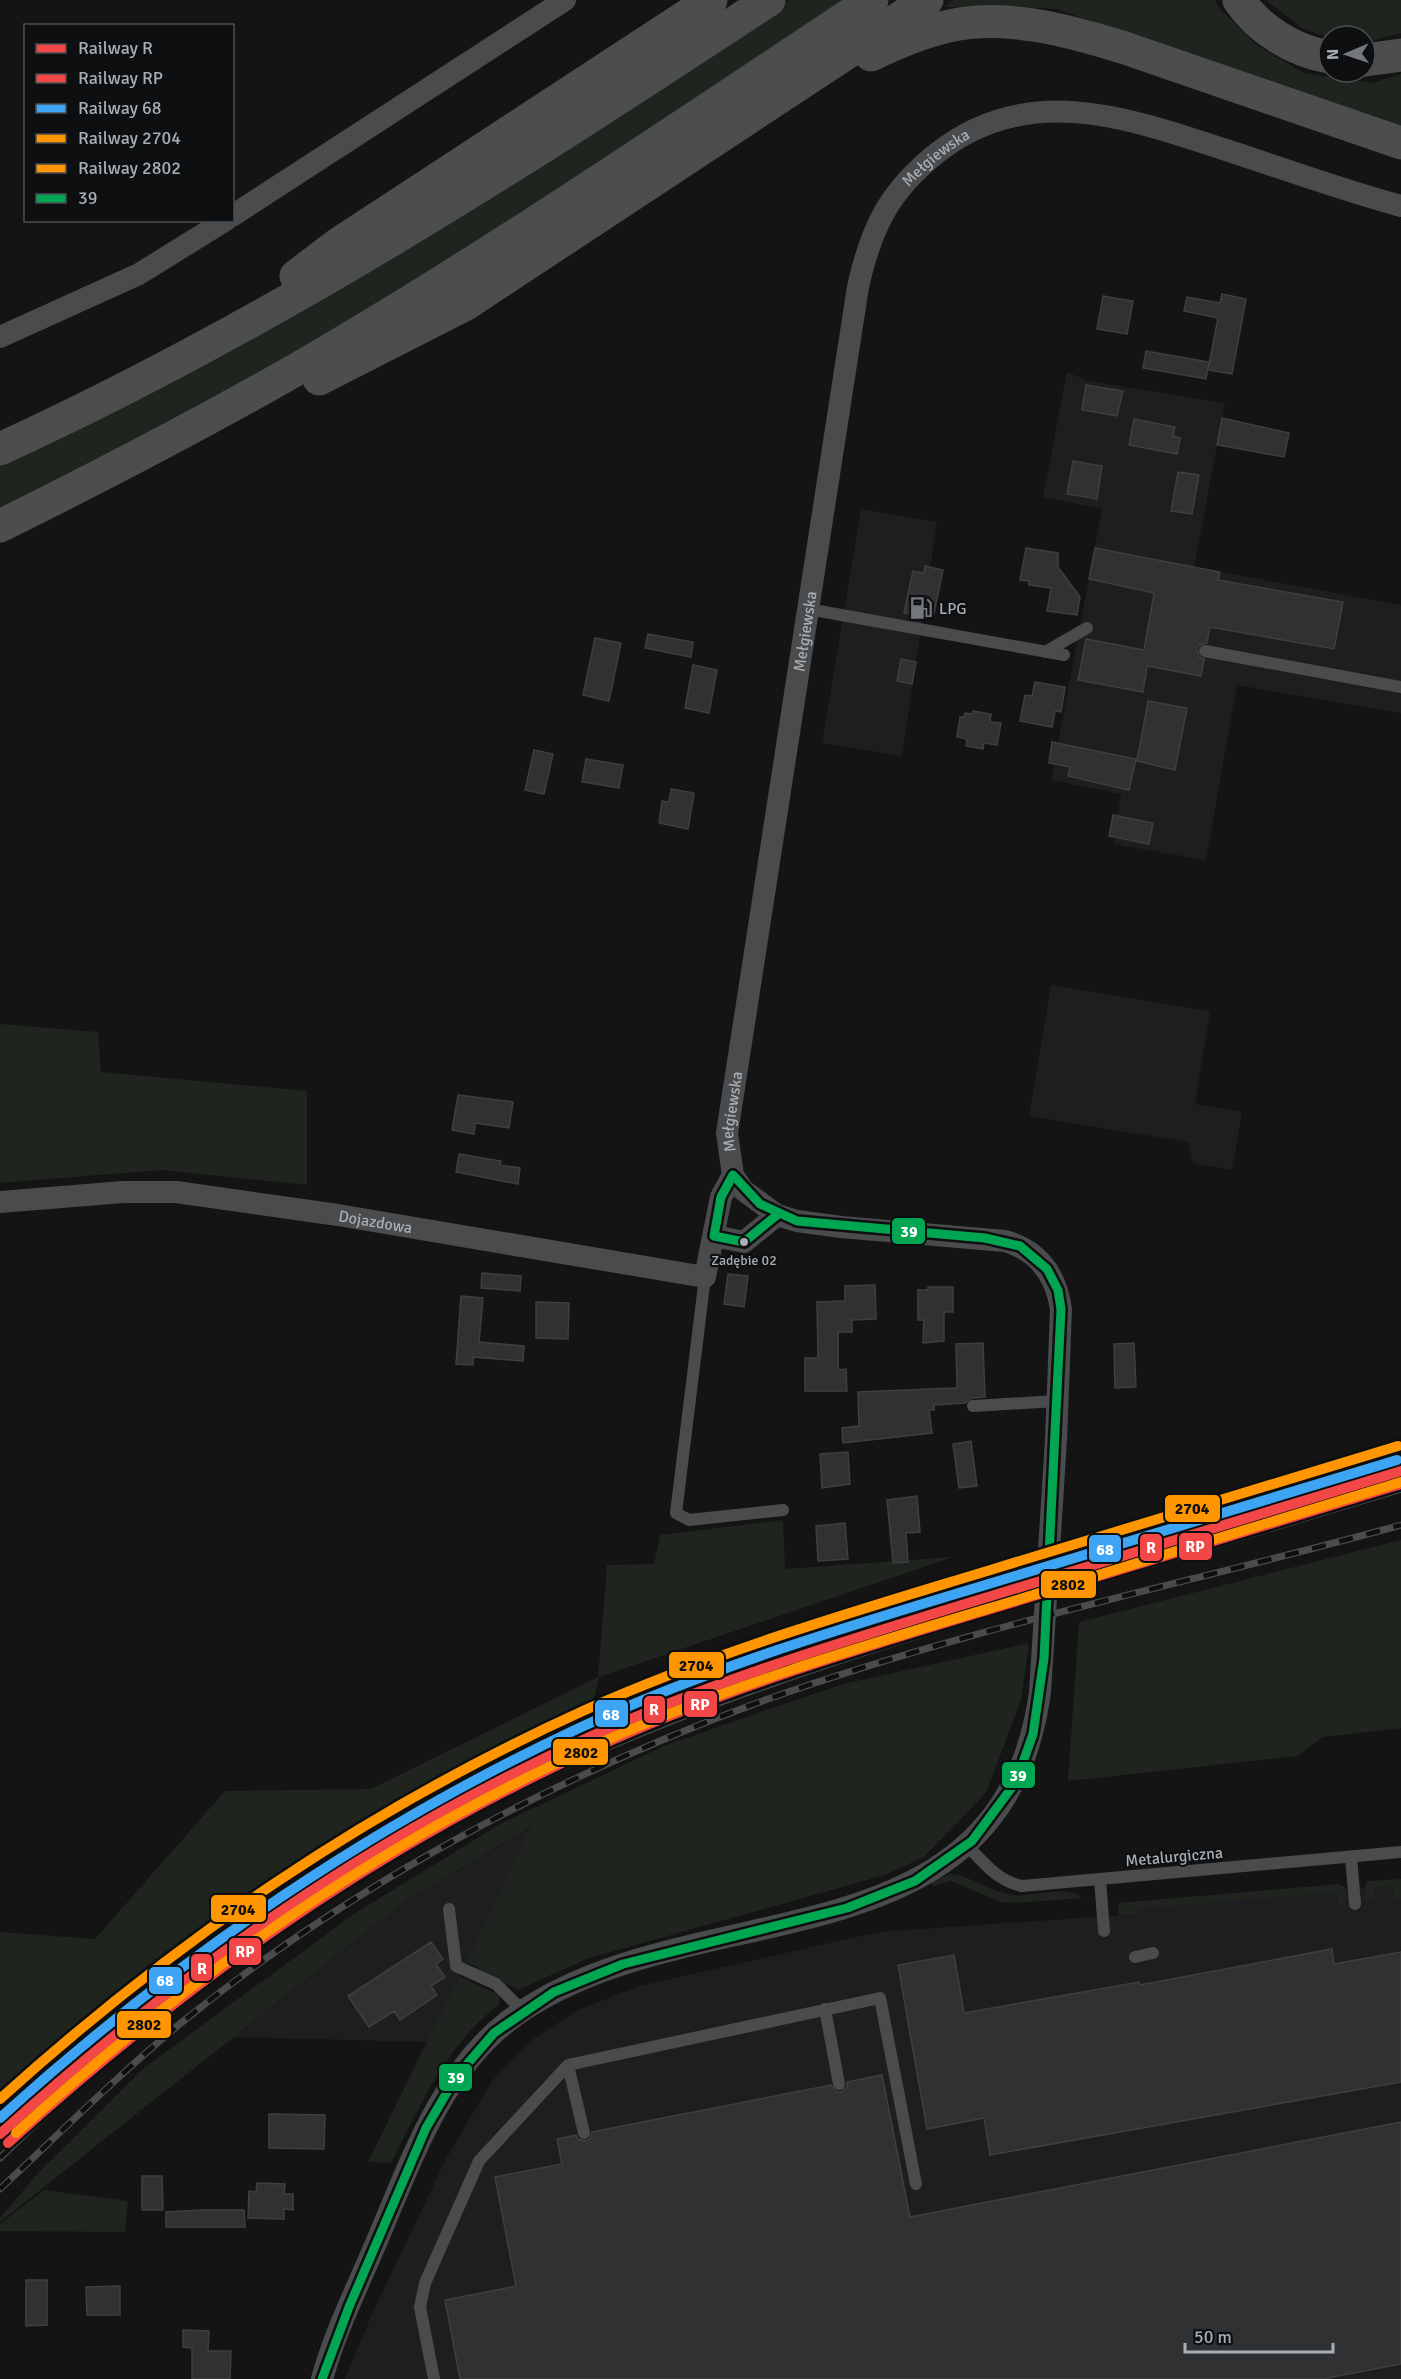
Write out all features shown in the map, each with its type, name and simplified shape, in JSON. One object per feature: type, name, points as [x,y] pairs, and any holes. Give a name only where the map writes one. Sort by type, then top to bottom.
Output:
[{"type":"highway","points":[[204,346],[338,244],[711,0]]},
{"type":"highway","points":[[0,449],[204,346],[297,296],[450,206],[606,108],[769,0]]},
{"type":"highway","points":[[0,526],[230,407],[376,321],[583,190],[872,0]]},
{"type":"highway","points":[[98,477],[225,426],[466,304],[927,0]]},
{"type":"highway","points":[[1239,0],[1248,13],[1267,30],[1290,44],[1317,53]]},
{"type":"highway","points":[[734,128],[892,45],[951,25],[1006,22],[1081,34],[1401,143]]},
{"type":"highway","points":[[1377,58],[1401,55]]},
{"type":"street","points":[[234,215],[565,0]]},
{"type":"street","name":"Mełgiewska","points":[[322,2379],[343,2319],[436,2112],[480,2048],[523,2011],[577,1980],[628,1961],[869,1902],[923,1876],[966,1844],[998,1812],[1017,1780],[1029,1749],[1037,1715],[1046,1618],[1058,1401],[1061,1310],[1058,1290],[1042,1263],[1020,1246],[985,1238],[841,1227],[797,1221],[777,1215],[743,1190],[733,1175],[727,1132],[866,253],[885,209],[902,184],[946,146],[976,129],[1006,117],[1058,110],[1102,114],[1155,126],[1401,206]]},
{"type":"street","points":[[0,337],[139,274],[223,222]]},
{"type":"street","points":[[705,1277],[721,1197],[733,1175]]},
{"type":"street","name":"Dojazdowa","points":[[0,1202],[123,1192],[176,1192],[338,1215],[705,1277]]},
{"type":"street","points":[[714,1236],[744,1242],[777,1215]]},
{"type":"lane","points":[[808,609],[1064,656]]},
{"type":"lane","points":[[1045,652],[1087,628]]},
{"type":"lane","points":[[1205,651],[1401,687]]},
{"type":"lane","points":[[705,1277],[676,1513],[689,1520],[783,1509]]},
{"type":"lane","points":[[973,1406],[1058,1401]]},
{"type":"lane","name":"Metalurgiczna","points":[[966,1844],[994,1874],[1012,1884],[1022,1886],[1401,1852]]},
{"type":"lane","points":[[1351,1857],[1355,1904]]},
{"type":"lane","points":[[1100,1879],[1104,1931]]},
{"type":"lane","points":[[449,1909],[456,1966],[496,1984],[523,2011]]},
{"type":"lane","points":[[1135,1957],[1153,1953]]},
{"type":"lane","points":[[434,2379],[420,2307],[425,2283],[479,2161],[568,2065],[880,1998],[916,2184]]},
{"type":"lane","points":[[825,2009],[839,2084]]},
{"type":"lane","points":[[568,2065],[584,2133]]},
{"type":"shaded area","points":[[790,0],[850,0],[419,280],[216,398],[0,511],[0,462],[546,160]]},
{"type":"shaded area","points":[[954,0],[1215,0],[1218,7],[1258,46],[1304,73],[1317,75],[1317,84],[1377,84],[1377,81],[1401,74],[1401,127],[1056,9],[1010,6],[943,7]]},
{"type":"shaded area","points":[[1266,0],[1401,0],[1401,33],[1377,40],[1377,24],[1317,24],[1317,34],[1302,28]]},
{"type":"shaded area","points":[[1067,372],[1088,381],[1225,403],[1194,567],[1401,605],[1401,713],[1237,685],[1206,860],[1113,844],[1121,794],[1051,780],[1102,509],[1043,497]]},
{"type":"shaded area","points":[[861,509],[937,522],[902,756],[822,743]]},
{"type":"shaded area","points":[[1051,985],[1210,1011],[1195,1104],[1242,1112],[1232,1170],[1193,1163],[1188,1142],[1029,1116]]},
{"type":"shaded area","points":[[0,1024],[98,1032],[101,1072],[307,1091],[307,1185],[161,1170],[0,1183]]},
{"type":"shaded area","points":[[783,1520],[785,1569],[953,1557],[599,1677],[592,1707],[362,1821],[139,1978],[0,2095],[0,1932],[95,1939],[225,1791],[371,1789],[598,1677],[607,1565],[654,1564],[660,1535]]},
{"type":"shaded area","points":[[1401,1540],[1401,1728],[1323,1737],[1297,1756],[1068,1781],[1079,1622]]},
{"type":"shaded area","points":[[1029,1643],[1021,1700],[986,1793],[924,1857],[885,1875],[589,1958],[518,1990],[466,1962],[531,1827],[404,1902],[0,2222],[0,2218],[37,2174],[145,2067],[357,1912],[502,1823],[664,1746],[843,1684]]},
{"type":"shaded area","points":[[532,1827],[427,2042],[234,2037],[404,1902]]},
{"type":"shaded area","points":[[950,1874],[1013,1895],[1059,1891],[1076,1894],[1082,1898],[1001,1902],[951,1881],[933,1886],[930,1882]]},
{"type":"shaded area","points":[[1401,1879],[1401,1900],[1394,1901],[1393,1886],[1374,1888],[1374,1902],[1366,1901],[1364,1892],[1367,1881]]},
{"type":"shaded area","points":[[1339,1884],[1345,1887],[1346,1899],[1341,1906],[1339,1906],[1337,1892],[1137,1909],[1137,1914],[1119,1915],[1118,1903]]},
{"type":"shaded area","points":[[1401,1885],[1401,2379],[345,2379],[372,2314],[446,2159],[492,2081],[532,2040],[578,2010],[639,1986],[879,1932],[1137,1914],[1136,1906]]},
{"type":"shaded area","points":[[459,1976],[495,1993],[499,1997],[499,2005],[464,2038],[436,2077],[391,2163],[368,2162]]},
{"type":"shaded area","points":[[44,2190],[128,2201],[125,2232],[0,2231],[0,2224]]},
{"type":"building","points":[[1222,294],[1246,299],[1232,374],[1208,370],[1218,318],[1184,311],[1187,297],[1220,303]]},
{"type":"building","points":[[1103,296],[1133,301],[1127,334],[1097,329]]},
{"type":"building","points":[[1146,351],[1209,362],[1206,379],[1143,368]]},
{"type":"building","points":[[1086,385],[1123,391],[1117,416],[1082,410]]},
{"type":"building","points":[[1222,418],[1289,433],[1284,457],[1217,445]]},
{"type":"building","points":[[1134,419],[1175,427],[1173,436],[1180,438],[1177,454],[1129,445]]},
{"type":"building","points":[[1073,461],[1102,466],[1097,499],[1067,494]]},
{"type":"building","points":[[1178,472],[1199,475],[1192,514],[1171,511]]},
{"type":"building","points":[[1026,548],[1058,553],[1058,567],[1080,597],[1077,615],[1047,611],[1051,588],[1029,585],[1029,581],[1020,580]]},
{"type":"building","points":[[1095,548],[1220,572],[1218,580],[1343,602],[1334,649],[1210,627],[1207,643],[1199,645],[1197,650],[1199,657],[1204,659],[1201,676],[1147,666],[1143,692],[1078,680],[1086,639],[1144,650],[1154,593],[1089,579]]},
{"type":"building","points":[[925,566],[943,570],[933,618],[904,613],[913,571],[924,573]]},
{"type":"building","points":[[648,634],[693,642],[691,657],[645,648]]},
{"type":"building","points":[[595,638],[621,643],[609,701],[583,695]]},
{"type":"building","points":[[901,659],[916,662],[912,684],[897,681]]},
{"type":"building","points":[[693,665],[717,670],[709,713],[685,708]]},
{"type":"building","points":[[1035,682],[1065,687],[1061,712],[1055,711],[1052,727],[1020,721],[1025,695],[1032,696]]},
{"type":"building","points":[[1148,701],[1187,708],[1175,770],[1137,761]]},
{"type":"building","points":[[973,711],[991,714],[990,722],[1001,723],[997,745],[984,743],[983,749],[966,746],[967,739],[957,737],[960,717],[964,717],[965,713],[972,714]]},
{"type":"building","points":[[1052,742],[1136,759],[1129,790],[1068,776],[1070,767],[1049,763]]},
{"type":"building","points":[[534,750],[553,754],[544,794],[525,790]]},
{"type":"building","points":[[586,759],[623,765],[619,788],[582,782]]},
{"type":"building","points":[[671,789],[694,793],[688,829],[659,823],[662,801],[669,802]]},
{"type":"building","points":[[1113,815],[1153,823],[1149,844],[1109,836]]},
{"type":"building","points":[[458,1095],[513,1102],[509,1128],[475,1123],[474,1134],[452,1130]]},
{"type":"building","points":[[459,1154],[501,1161],[500,1165],[520,1168],[518,1184],[456,1172]]},
{"type":"building","points":[[482,1273],[521,1276],[520,1291],[481,1288]]},
{"type":"building","points":[[728,1274],[748,1276],[744,1307],[724,1304]]},
{"type":"building","points":[[875,1285],[876,1319],[852,1320],[852,1332],[838,1332],[838,1370],[846,1369],[847,1391],[805,1391],[805,1358],[818,1358],[817,1302],[845,1301],[845,1286]]},
{"type":"building","points":[[928,1287],[953,1287],[953,1312],[944,1312],[944,1341],[923,1343],[924,1320],[918,1320],[918,1290],[928,1290]]},
{"type":"building","points":[[461,1296],[483,1298],[479,1342],[524,1346],[523,1361],[473,1357],[473,1365],[456,1364]]},
{"type":"building","points":[[536,1302],[569,1303],[568,1339],[536,1338]]},
{"type":"building","points":[[983,1343],[985,1397],[972,1398],[965,1403],[934,1405],[934,1410],[929,1410],[932,1433],[843,1443],[842,1428],[859,1426],[858,1392],[957,1388],[956,1344]]},
{"type":"building","points":[[1134,1343],[1136,1387],[1115,1388],[1114,1344]]},
{"type":"building","points":[[971,1441],[977,1486],[959,1488],[953,1444]]},
{"type":"building","points":[[848,1452],[850,1484],[822,1488],[820,1454]]},
{"type":"building","points":[[917,1496],[920,1532],[906,1533],[908,1562],[893,1563],[887,1500]]},
{"type":"building","points":[[845,1523],[848,1559],[818,1561],[816,1526]]},
{"type":"building","points":[[431,1942],[443,1959],[436,1964],[445,1977],[431,1986],[437,1995],[400,2020],[394,2011],[369,2027],[348,1996]]},
{"type":"building","points":[[1332,1949],[1334,1964],[1401,1952],[1401,2082],[990,2155],[984,2118],[927,2129],[898,1965],[954,1955],[964,2013],[1139,1982],[1140,1985]]},
{"type":"building","points":[[882,2075],[910,2217],[1401,2122],[1401,2364],[1322,2379],[460,2379],[445,2300],[516,2286],[495,2177],[562,2164],[557,2139],[576,2135],[578,2139],[585,2141],[590,2139],[592,2132],[831,2085],[836,2092],[841,2092],[847,2087],[847,2082]]},
{"type":"building","points":[[269,2114],[325,2115],[324,2149],[269,2148]]},
{"type":"building","points":[[142,2176],[162,2176],[163,2210],[142,2210]]},
{"type":"building","points":[[257,2183],[285,2184],[284,2194],[293,2194],[293,2210],[284,2209],[284,2219],[248,2218],[249,2191],[256,2192]]},
{"type":"building","points":[[244,2210],[245,2227],[166,2227],[166,2212]]},
{"type":"building","points":[[26,2280],[47,2280],[47,2325],[26,2326]]},
{"type":"building","points":[[120,2286],[120,2315],[87,2315],[86,2287]]},
{"type":"building","points":[[183,2330],[209,2331],[208,2351],[231,2351],[230,2379],[192,2379],[192,2348],[183,2347]]},
{"type":"railway","points":[[0,2158],[125,2046],[190,1993],[258,1944],[399,1853],[548,1774],[658,1726],[771,1684],[1000,1610],[1401,1489]]},
{"type":"railway","points":[[0,2189],[158,2043],[247,1972],[316,1924],[387,1879],[536,1797],[690,1728],[846,1673],[1003,1627],[1401,1525]]},
{"type":"rail line","name":"2704","points":[[0,2099],[67,2040],[135,1985],[205,1932],[277,1882],[351,1834],[427,1790],[585,1710],[687,1668],[790,1632],[1398,1446]]},
{"type":"rail line","name":"68","points":[[0,2118],[134,2005],[203,1952],[274,1902],[347,1854],[421,1810],[577,1729],[678,1686],[782,1648],[1397,1460]]},
{"type":"rail line","name":"R","points":[[0,2134],[136,2018],[278,1914],[351,1865],[427,1820],[585,1739],[687,1696],[843,1642],[1401,1471]]},
{"type":"rail line","name":"2802","points":[[16,2133],[83,2074],[222,1964],[367,1866],[521,1780],[651,1721],[802,1666],[1401,1482]]},
{"type":"rail line","name":"RP","points":[[8,2143],[143,2028],[213,1974],[284,1924],[357,1876],[432,1831],[590,1750],[640,1728],[794,1670],[1401,1484]]},
{"type":"transit line","name":"39","points":[[322,2379],[349,2307],[426,2128],[456,2077],[494,2033],[554,1992],[623,1964],[847,1908],[915,1881],[972,1841],[1016,1782],[1033,1734],[1044,1658],[1061,1309],[1058,1290],[1047,1269],[1020,1246],[985,1238],[797,1221],[760,1204],[733,1175],[721,1197],[714,1236],[744,1242],[777,1215]]},
{"type":"place","name":"LPG","points":[[921,608]]},
{"type":"place","name":"Zadębie 02","points":[[744,1242]]}]
